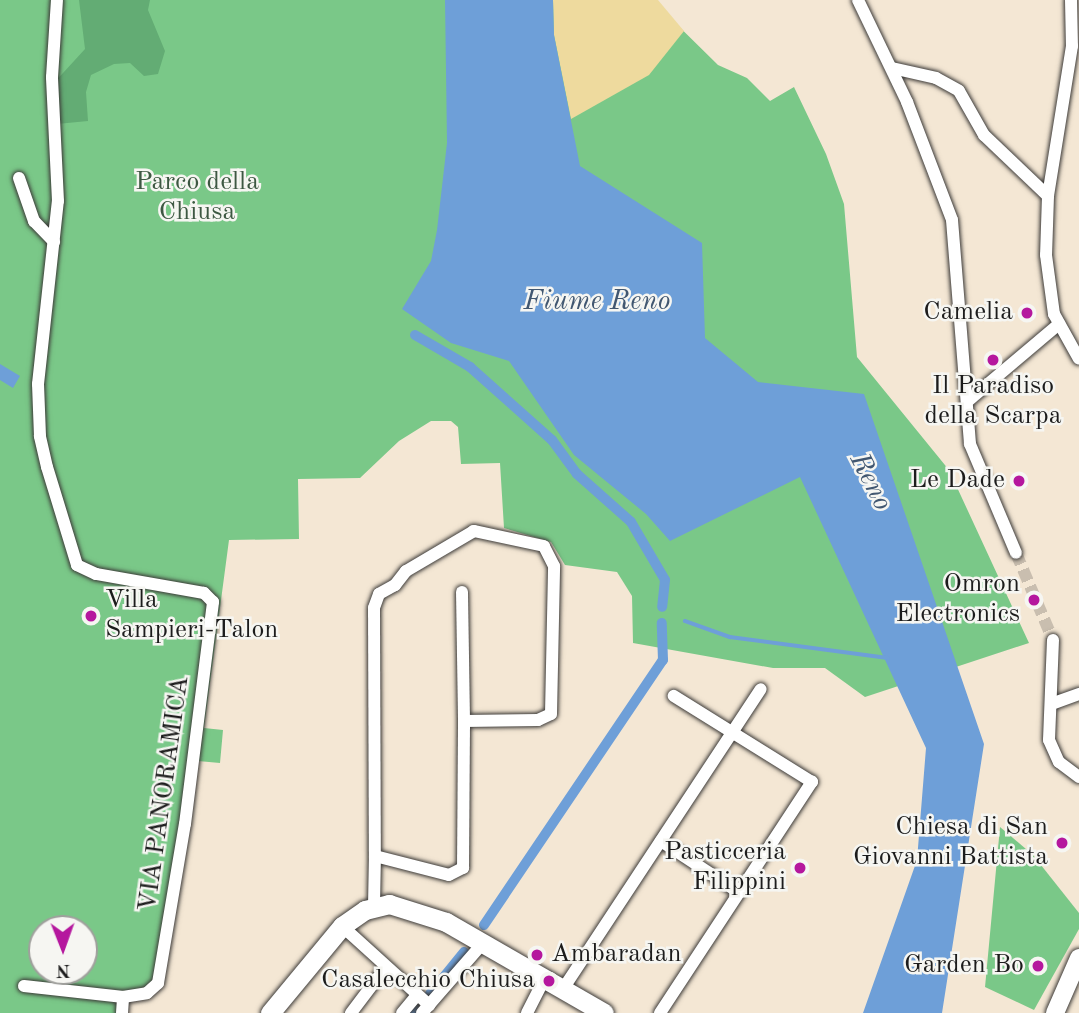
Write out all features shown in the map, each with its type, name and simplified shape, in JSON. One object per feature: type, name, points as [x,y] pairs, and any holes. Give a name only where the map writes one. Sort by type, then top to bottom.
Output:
[{"type":"main road","points":[[270,1013],[341,926],[374,906],[396,904],[417,909],[483,943],[604,1013]]},
{"type":"main road","points":[[1055,1013],[1079,958]]},
{"type":"street","name":"VIA PANORAMICA","points":[[57,0],[52,76],[57,124],[54,242],[38,384],[40,436],[78,565],[96,574],[204,593],[213,600],[160,978],[147,993],[123,997]]},
{"type":"street","points":[[858,0],[892,68],[952,220],[969,400],[966,420],[970,444],[1016,552]]},
{"type":"street","points":[[1071,0],[1072,46],[1048,196],[1046,255],[1059,324],[1079,359]]},
{"type":"street","points":[[892,68],[936,78],[959,91],[984,135],[1048,196]]},
{"type":"street","points":[[19,178],[34,221],[54,242]]},
{"type":"street","points":[[969,400],[1059,324]]},
{"type":"street","points":[[374,906],[374,608],[379,594],[395,585],[406,571],[466,535],[492,532],[544,546],[553,559],[553,708],[538,720],[464,721]]},
{"type":"street","points":[[375,856],[454,874],[464,868],[467,851],[462,592]]},
{"type":"street","points":[[1053,640],[1054,703],[1048,728],[1052,751],[1079,777]]},
{"type":"street","points":[[563,989],[761,688]]},
{"type":"street","points":[[1054,703],[1079,694]]},
{"type":"street","points":[[660,1013],[812,782],[674,696]]},
{"type":"street","points":[[662,841],[738,892]]},
{"type":"street","points":[[341,926],[417,995],[426,1009],[483,943]]},
{"type":"street","points":[[351,1013],[385,968]]},
{"type":"street","points":[[527,1013],[545,978]]},
{"type":"street","points":[[24,986],[123,997],[122,1013]]},
{"type":"street","points":[[402,1013],[417,995]]},
{"type":"green space","name":"Parco della Chiusa","points":[[0,0],[652,0],[718,65],[747,78],[770,101],[794,87],[826,154],[844,204],[857,357],[949,470],[1029,643],[865,697],[825,668],[773,668],[633,643],[632,596],[617,572],[565,565],[551,542],[504,528],[500,463],[461,464],[458,427],[451,421],[431,421],[399,441],[360,478],[298,479],[299,539],[229,540],[204,728],[223,730],[220,763],[198,761],[155,984],[122,994],[119,1013],[0,1013]]},
{"type":"green space","points":[[79,0],[150,0],[148,10],[165,51],[158,74],[144,76],[130,63],[114,64],[91,75],[86,92],[88,121],[57,124],[52,85],[85,49]]},
{"type":"green space","points":[[1000,827],[1033,855],[1079,913],[1079,929],[1034,1010],[985,987]]},
{"type":"sand","points":[[553,0],[658,0],[684,31],[649,75],[571,119],[554,35]]},
{"type":"water","name":"Fiume Reno","points":[[445,0],[553,0],[554,35],[580,166],[702,243],[705,338],[758,382],[864,394],[984,744],[942,1013],[863,1013],[917,860],[926,748],[800,477],[670,541],[646,514],[574,455],[509,361],[451,343],[402,309],[431,261],[437,230],[447,143]]},
{"type":"water","points":[[0,364],[20,376],[13,388],[0,380]]},
{"type":"waterway","points":[[415,335],[470,367],[552,440],[577,474],[631,522],[665,580],[662,607]]},
{"type":"waterway","points":[[685,621],[730,637],[888,658]]},
{"type":"waterway","points":[[484,925],[663,660],[662,623]]},
{"type":"waterway","points":[[430,994],[464,952]]},
{"type":"waterway","points":[[414,1013],[418,1008]]},
{"type":"tunnel","points":[[1016,553],[1053,640]]},
{"type":"place","name":"Camelia","points":[[1027,313]]},
{"type":"place","name":"Il Paradiso della Scarpa","points":[[993,360]]},
{"type":"place","name":"Le Dade","points":[[1019,481]]},
{"type":"place","name":"Omron Electronics","points":[[1034,600]]},
{"type":"place","name":"Villa Sampieri-Talon","points":[[91,616]]},
{"type":"place","name":"Chiesa di San Giovanni Battista","points":[[1062,843]]},
{"type":"place","name":"Pasticceria Filippini","points":[[800,868]]},
{"type":"place","name":"Ambaradan","points":[[537,955]]},
{"type":"place","name":"Garden Bo","points":[[1038,966]]},
{"type":"place","name":"Casalecchio Chiusa","points":[[549,981]]},
{"type":"water label","name":"Reno","points":[[870,482]]}]
